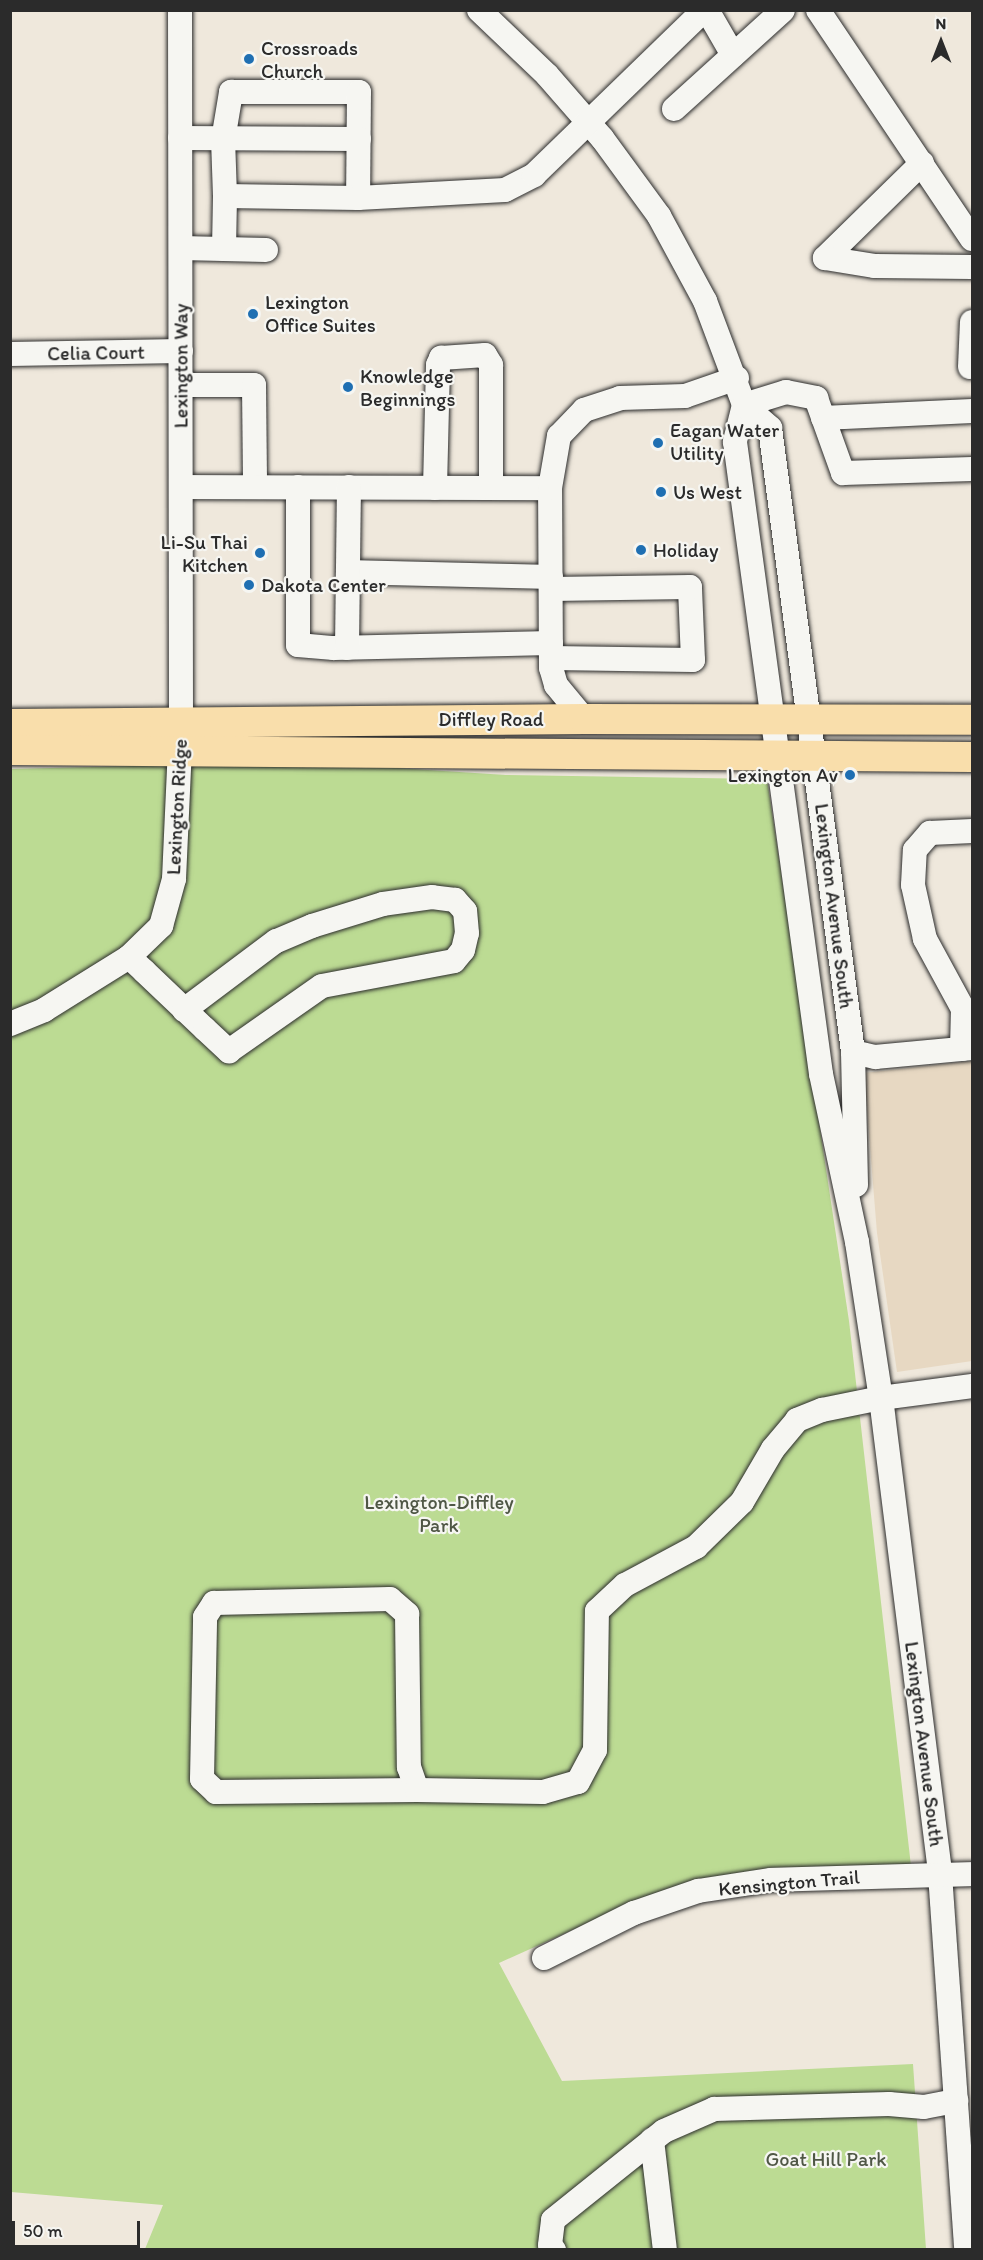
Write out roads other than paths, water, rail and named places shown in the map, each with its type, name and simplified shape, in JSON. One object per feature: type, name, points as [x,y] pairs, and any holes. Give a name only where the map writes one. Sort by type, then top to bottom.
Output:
[{"type":"main road","name":"Diffley Road","points":[[10,724],[584,719],[972,720]]},
{"type":"main road","name":"Diffley Road","points":[[10,750],[972,757]]},
{"type":"street","name":"Lexington Way","points":[[180,10],[181,722]]},
{"type":"street","points":[[479,10],[547,75],[588,121],[659,216],[705,301],[736,378],[744,405],[786,392],[816,398],[843,473],[972,470]]},
{"type":"street","points":[[225,196],[358,198],[505,190],[534,175],[706,10],[733,55]]},
{"type":"street","points":[[674,110],[783,10]]},
{"type":"street","points":[[818,10],[972,238]]},
{"type":"street","points":[[224,249],[223,140],[231,92],[359,92],[358,198]]},
{"type":"street","points":[[180,138],[359,139]]},
{"type":"street","points":[[922,163],[825,258],[875,266],[972,267]]},
{"type":"street","points":[[181,249],[266,250]]},
{"type":"street","points":[[970,367],[972,322]]},
{"type":"street","name":"Celia Court","points":[[10,354],[181,351]]},
{"type":"street","points":[[435,488],[438,365],[441,358],[486,355],[491,365],[490,488]]},
{"type":"street","points":[[584,719],[556,685],[551,650],[550,488],[559,436],[584,410],[620,398],[685,396],[736,378]]},
{"type":"street","points":[[181,385],[254,385],[255,487]]},
{"type":"street","name":"Lexington Avenue South","points":[[857,1242],[853,1052],[816,757],[770,428],[744,405],[735,442],[775,720],[821,1074],[857,1242],[881,1398],[940,1874],[966,2250]]},
{"type":"street","points":[[823,418],[972,411]]},
{"type":"street","points":[[181,487],[550,488]]},
{"type":"street","points":[[298,487],[298,645],[347,648],[551,650],[693,660],[690,587],[551,583],[348,572]]},
{"type":"street","points":[[347,648],[349,487]]},
{"type":"street","name":"Lexington Ridge","points":[[10,1024],[44,1010],[129,957],[161,926],[174,879],[181,722]]},
{"type":"street","points":[[853,1052],[875,1057],[967,1048],[963,993],[925,939],[913,885],[915,850],[930,833],[972,831]]},
{"type":"street","points":[[129,957],[184,1010],[229,1051],[322,986],[454,961],[463,950],[468,933],[465,911],[455,900],[432,897],[383,904],[312,926],[276,941],[184,1010]]},
{"type":"street","points":[[417,1790],[409,1767],[407,1614],[390,1599],[214,1603],[205,1617],[202,1779],[216,1792],[417,1790],[543,1792],[578,1782],[595,1750],[597,1611],[625,1586],[696,1547],[742,1502],[772,1449],[797,1420],[822,1410],[881,1398],[972,1386]]},
{"type":"street","name":"Kensington Trail","points":[[544,1958],[634,1913],[698,1891],[771,1880],[972,1874]]},
{"type":"street","points":[[554,2250],[550,2245],[553,2220],[664,2131],[714,2109],[889,2104],[924,2107],[956,2101]]},
{"type":"street","points":[[652,2140],[665,2250]]},
{"type":"place","name":"Crossroads Church","points":[[249,59]]},
{"type":"place","name":"Lexington Office Suites","points":[[253,314]]},
{"type":"place","name":"Knowledge Beginnings","points":[[348,387]]},
{"type":"place","name":"Eagan Water Utility","points":[[658,443]]},
{"type":"place","name":"Us West","points":[[661,492]]},
{"type":"place","name":"Holiday","points":[[641,550]]},
{"type":"place","name":"Li-Su Thai Kitchen","points":[[260,553]]},
{"type":"place","name":"Dakota Center","points":[[249,585]]},
{"type":"place","name":"Lexington Av","points":[[850,775]]},
{"type":"park label","name":"Lexington-Diffley Park","points":[[439,1514]]},
{"type":"park label","name":"Goat Hill Park","points":[[826,2159]]}]
